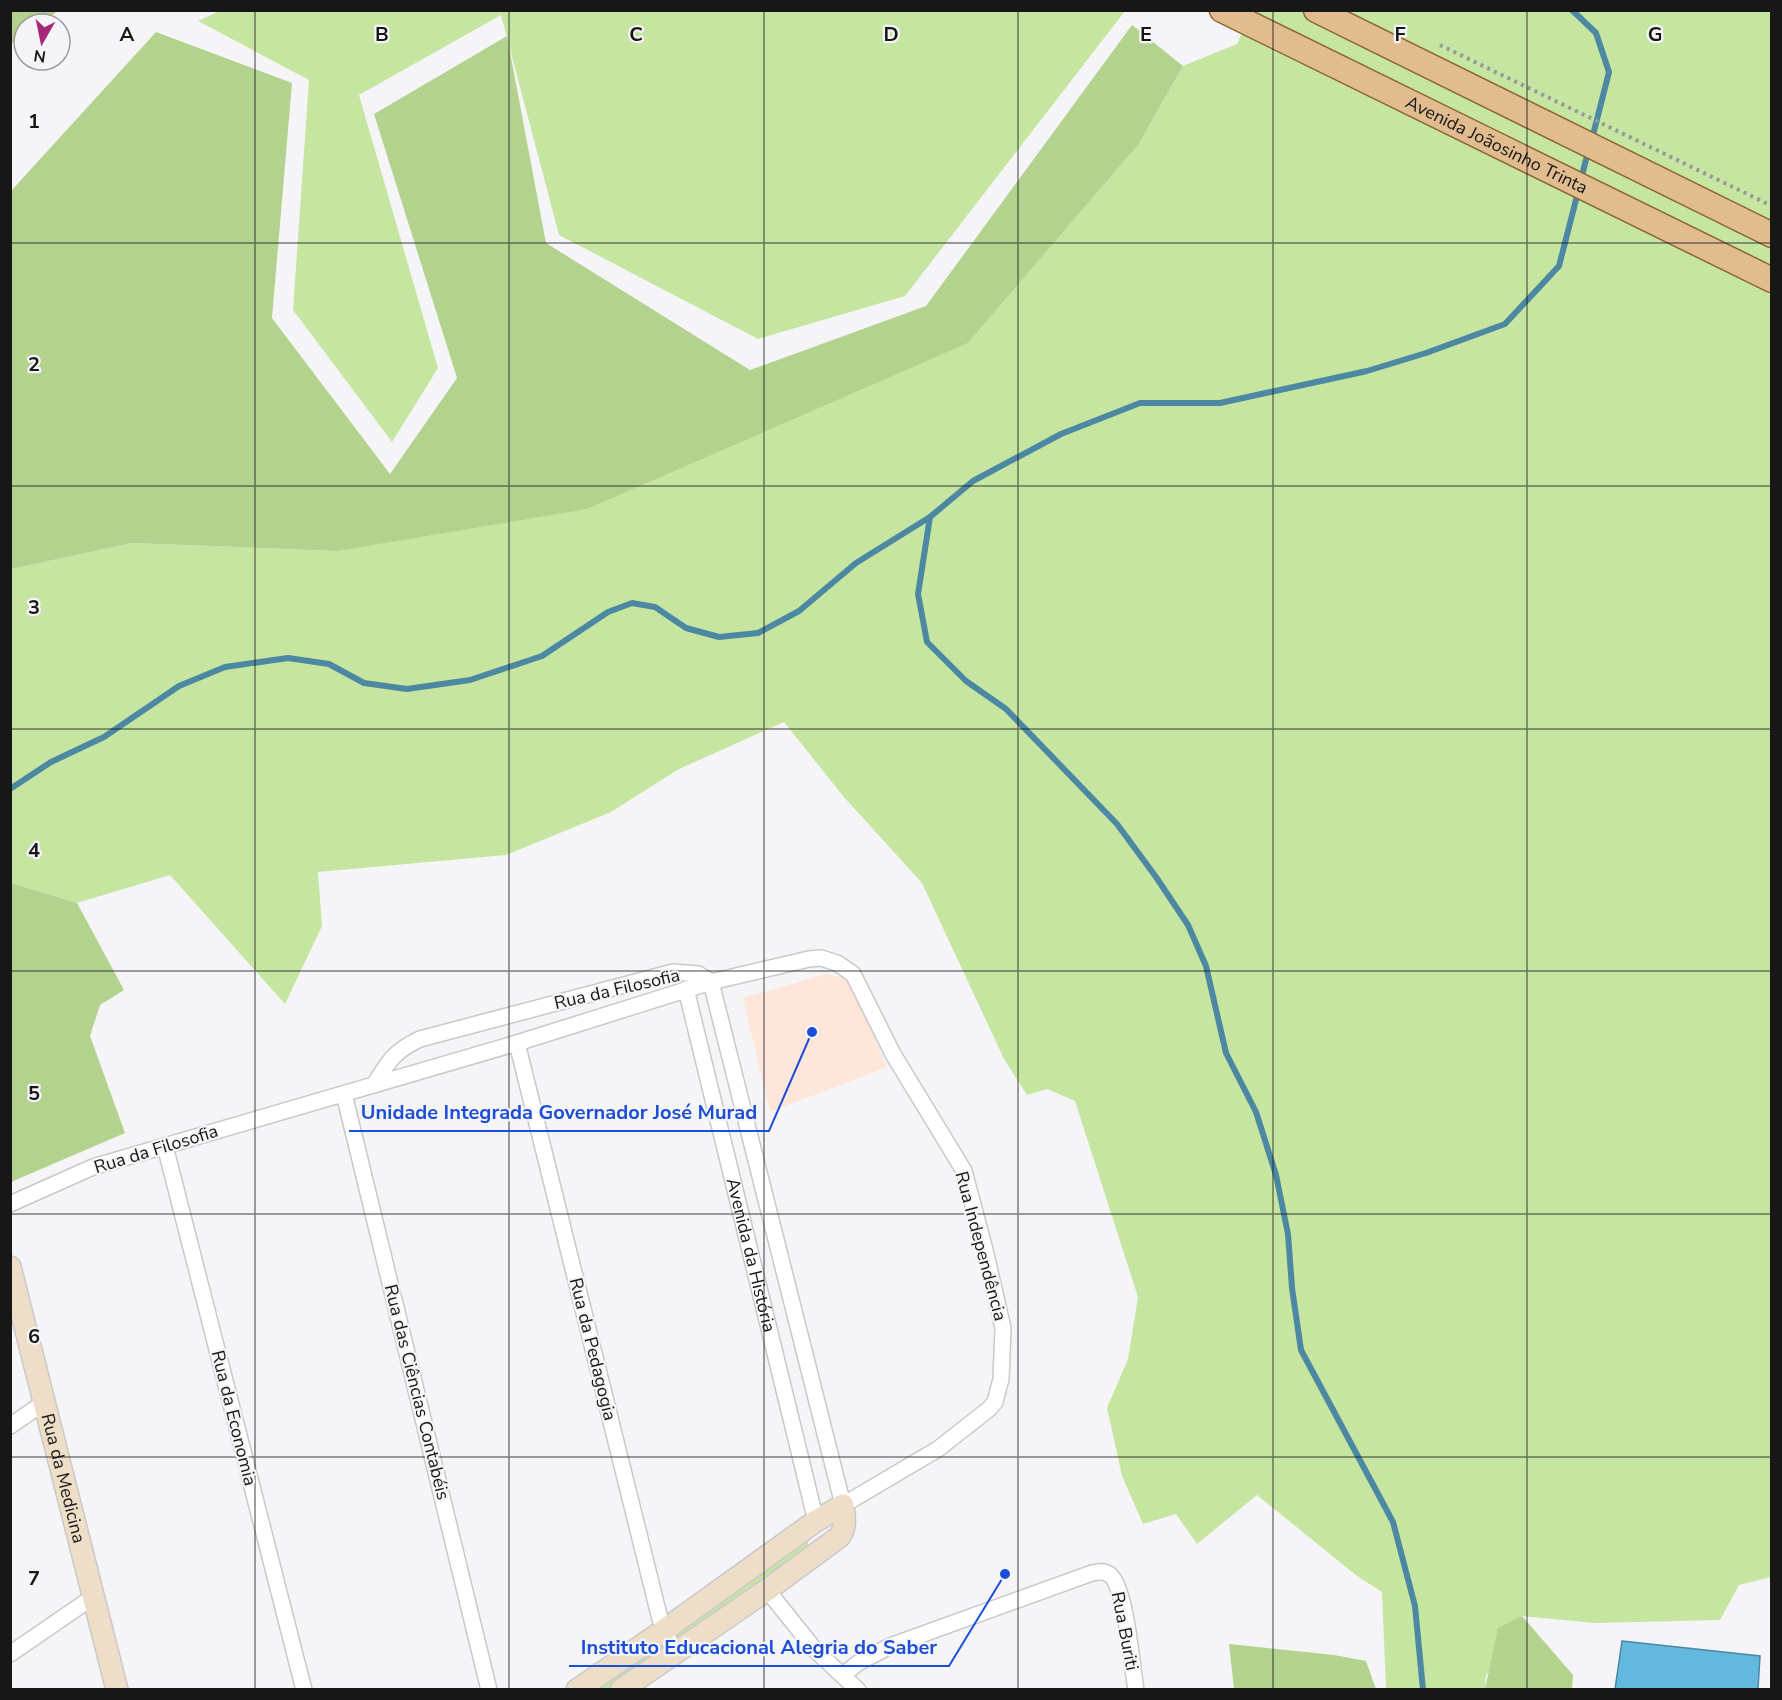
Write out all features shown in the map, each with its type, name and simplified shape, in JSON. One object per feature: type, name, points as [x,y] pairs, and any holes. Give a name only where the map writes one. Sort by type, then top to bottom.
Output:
[{"type":"main road","name":"Avenida Joãosinho Trinta","points":[[1222,10],[1772,280]]},
{"type":"main road","points":[[1316,10],[1772,235]]},
{"type":"street","name":"Rua Independência","points":[[711,982],[809,958],[821,958],[837,963],[853,974],[893,1054],[964,1171],[985,1250],[1003,1328],[1001,1379],[995,1402],[938,1449],[843,1505]]},
{"type":"street","name":"Rua da Filosofia","points":[[374,1085],[388,1060],[396,1052],[420,1039],[673,972],[698,974],[711,982]]},
{"type":"street","name":"Rua da Filosofia","points":[[10,1204],[93,1167],[517,1043],[711,982]]},
{"type":"street","name":"Avenida da História","points":[[621,1689],[767,1590],[839,1537],[845,1523],[843,1505],[711,982]]},
{"type":"street","name":"Avenida da História","points":[[686,989],[816,1521]]},
{"type":"street","name":"Rua da Pedagogia","points":[[517,1043],[663,1631],[676,1651]]},
{"type":"street","name":"Rua das Ciências Contabéis","points":[[344,1094],[489,1689]]},
{"type":"street","name":"Rua da Economia","points":[[165,1146],[303,1689]]},
{"type":"street","name":"Rua da Medicina","points":[[10,1267],[117,1689]]},
{"type":"street","points":[[10,1426],[45,1402]]},
{"type":"street","points":[[577,1689],[663,1631],[816,1521],[843,1505]]},
{"type":"street","name":"Rua Buriti","points":[[843,1676],[858,1663],[890,1646],[1101,1571],[1110,1575],[1120,1593],[1136,1689]]},
{"type":"street","points":[[767,1590],[816,1651],[858,1689]]},
{"type":"street","points":[[10,1654],[93,1597]]},
{"type":"path","points":[[1431,41],[1772,206]]},
{"type":"shaded area","points":[[825,974],[850,978],[887,1067],[770,1112],[743,998]]},
{"type":"green space","points":[[11,10],[58,10],[57,12],[12,12],[11,44]]},
{"type":"green space","points":[[222,10],[1125,11],[905,296],[758,339],[559,235],[501,15],[359,95],[438,368],[392,442],[293,310],[309,80],[198,21]]},
{"type":"green space","points":[[1252,11],[1771,11],[1771,1577],[1739,1585],[1720,1620],[1595,1623],[1521,1616],[1486,1676],[1485,1689],[1386,1689],[1382,1592],[1357,1576],[1257,1495],[1197,1544],[1176,1514],[1143,1524],[1122,1476],[1107,1408],[1128,1359],[1138,1297],[1075,1101],[1047,1089],[1027,1095],[1004,1059],[922,883],[843,796],[784,722],[679,769],[611,812],[506,855],[318,872],[322,926],[285,1004],[170,875],[77,903],[11,883],[10,569],[132,543],[337,551],[968,343],[1138,145],[1183,66],[1237,44]]},
{"type":"green space","points":[[1132,25],[1183,66],[1138,145],[968,343],[587,509],[337,551],[132,543],[11,569],[11,191],[156,32],[292,83],[272,318],[390,474],[457,378],[374,114],[507,36],[546,243],[750,370],[926,306]]},
{"type":"green space","points":[[11,883],[77,903],[124,990],[100,1005],[90,1036],[125,1133],[11,1182]]},
{"type":"green space","points":[[807,1540],[810,1551],[611,1689],[593,1690]]},
{"type":"green space","points":[[1522,1616],[1573,1675],[1572,1689],[1485,1689],[1498,1628]]},
{"type":"green space","points":[[1229,1644],[1334,1655],[1366,1661],[1376,1689],[1234,1689]]},
{"type":"water","points":[[1622,1641],[1760,1656],[1758,1689],[1615,1689]]},
{"type":"waterway","points":[[1572,10],[1596,33],[1609,72],[1592,139]]},
{"type":"waterway","points":[[1581,179],[1588,152]]},
{"type":"waterway","points":[[1423,1690],[1415,1606],[1393,1522],[1301,1350],[1292,1288],[1288,1234],[1276,1175],[1256,1112],[1226,1053],[1206,966],[1188,925],[1117,824],[1006,709],[966,681],[927,642],[918,594],[930,517],[973,481],[1061,434],[1140,403],[1220,403],[1367,371],[1426,353],[1505,324],[1559,266],[1578,192]]},
{"type":"waterway","points":[[10,789],[51,762],[104,737],[179,686],[225,667],[288,658],[329,664],[364,683],[407,689],[470,680],[542,656],[608,612],[632,603],[655,607],[686,628],[719,637],[758,633],[799,611],[856,563],[930,517]]},
{"type":"place","name":"Unidade Integrada Governador José Murad","points":[[812,1032]]},
{"type":"place","name":"Instituto Educacional Alegria do Saber","points":[[1005,1574]]}]
